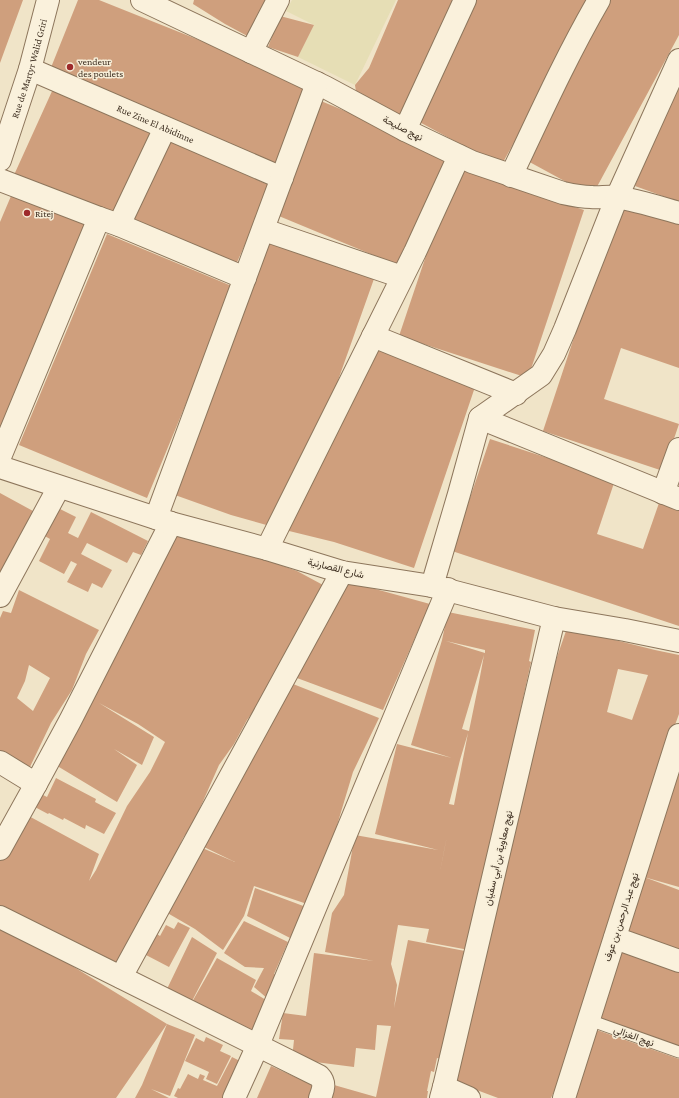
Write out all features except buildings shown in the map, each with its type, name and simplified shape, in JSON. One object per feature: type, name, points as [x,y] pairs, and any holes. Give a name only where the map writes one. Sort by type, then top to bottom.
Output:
[{"type":"street","name":"Rue de Martyr Walid Griri","points":[[0,158],[30,69],[48,0]]},
{"type":"street","name":"نهج صليحة","points":[[142,0],[182,9],[251,52],[318,84],[405,130],[472,162],[563,193],[590,198],[607,196],[617,197],[679,213]]},
{"type":"street","points":[[251,52],[278,0]]},
{"type":"street","points":[[405,130],[466,0]]},
{"type":"street","points":[[511,176],[548,98],[599,0]]},
{"type":"street","points":[[234,1098],[258,1045],[440,587],[459,494],[480,418],[541,375],[554,354],[617,197],[679,60]]},
{"type":"street","name":"Rue Zine El Abidinne","points":[[30,69],[282,178]]},
{"type":"street","points":[[1,844],[70,721],[163,521],[245,278],[318,84]]},
{"type":"street","points":[[119,225],[165,128]]},
{"type":"street","points":[[267,549],[402,277],[459,156]]},
{"type":"street","points":[[0,180],[119,225],[245,278]]},
{"type":"street","points":[[0,457],[99,218]]},
{"type":"street","points":[[263,230],[402,277]]},
{"type":"street","points":[[373,336],[516,394]]},
{"type":"street","points":[[480,418],[671,496],[679,449]]},
{"type":"street","name":"شارع القصارنية","points":[[0,467],[163,521],[267,549],[342,572],[440,587],[554,618],[679,641]]},
{"type":"street","points":[[0,596],[59,487]]},
{"type":"street","points":[[121,977],[342,572]]},
{"type":"street","name":"نهج معاوية بن أبي سفيان","points":[[442,1092],[554,618]]},
{"type":"street","name":"نهج عبد الرحمن بن عوف","points":[[564,1098],[679,736]]},
{"type":"street","points":[[0,762],[36,784]]},
{"type":"street","points":[[0,918],[319,1076],[323,1083],[323,1090],[320,1098]]},
{"type":"street","points":[[615,938],[679,961]]},
{"type":"street","points":[[442,1092],[469,1098]]},
{"type":"lane","name":"نهج الغزالي","points":[[589,1020],[679,1052]]},
{"type":"shaded area","points":[[292,0],[396,0],[355,85],[298,57],[314,25],[286,11]]},
{"type":"place","name":"vendeur des poulets","points":[[70,67]]},
{"type":"place","name":"Ritej","points":[[27,213]]}]
